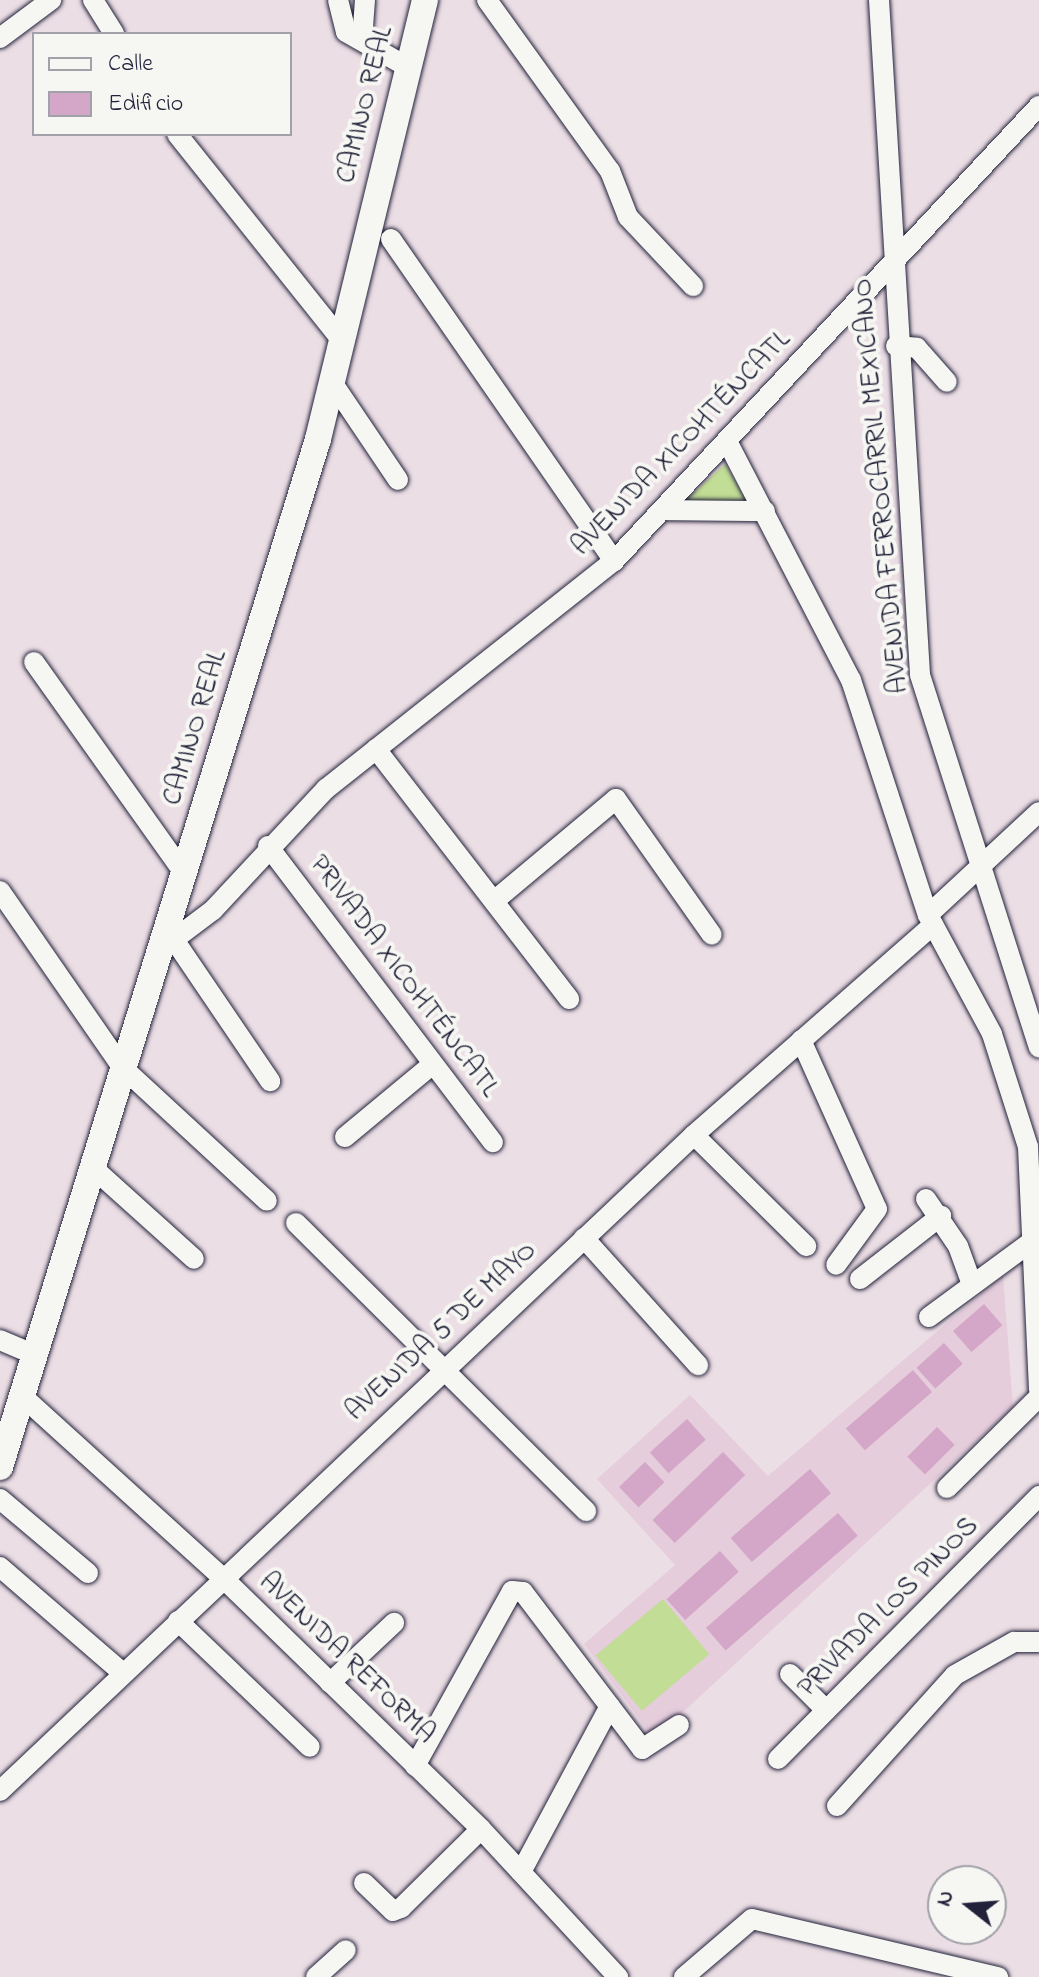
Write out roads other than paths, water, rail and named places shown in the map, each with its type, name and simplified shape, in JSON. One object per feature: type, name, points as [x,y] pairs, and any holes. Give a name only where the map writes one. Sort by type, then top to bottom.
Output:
[{"type":"main road","name":"CAMINO REAL","points":[[0,1467],[122,1067],[169,947],[184,873],[332,382],[425,0]]},
{"type":"street","points":[[0,38],[51,0]]},
{"type":"street","points":[[93,0],[113,32]]},
{"type":"street","points":[[338,0],[339,22],[362,40],[409,68]]},
{"type":"street","points":[[362,40],[365,0]]},
{"type":"street","points":[[487,0],[610,171],[628,217],[693,286]]},
{"type":"street","name":"AVENIDA FERROCARRIL MEXICANO","points":[[879,0],[896,346],[920,675],[978,869],[1039,1047]]},
{"type":"street","name":"AVENIDA XICOHTÉNCATL","points":[[169,947],[268,846],[376,749],[614,561],[728,443],[1039,106]]},
{"type":"street","points":[[187,138],[342,341]]},
{"type":"street","points":[[391,239],[614,561]]},
{"type":"street","points":[[896,346],[917,348],[947,382]]},
{"type":"street","points":[[332,382],[398,480]]},
{"type":"street","points":[[728,443],[851,680],[931,920],[992,1034],[1028,1147],[1039,1390]]},
{"type":"street","points":[[664,510],[765,511]]},
{"type":"street","points":[[34,662],[184,873]]},
{"type":"street","points":[[376,749],[569,999]]},
{"type":"street","points":[[494,901],[616,799],[712,935]]},
{"type":"street","name":"AVENIDA 5 DE MAYO","points":[[0,1791],[441,1370],[931,920],[978,869],[1039,812]]},
{"type":"street","name":"PRIVADA XICOHTÉNCATL","points":[[268,846],[493,1142]]},
{"type":"street","points":[[0,891],[122,1067],[267,1201]]},
{"type":"street","points":[[169,947],[270,1081]]},
{"type":"street","points":[[801,1040],[877,1209],[836,1265]]},
{"type":"street","points":[[345,1137],[433,1064]]},
{"type":"street","points":[[694,1135],[806,1246]]},
{"type":"street","points":[[92,1167],[194,1259]]},
{"type":"street","points":[[926,1199],[941,1216],[971,1282]]},
{"type":"street","points":[[860,1279],[941,1216]]},
{"type":"street","points":[[296,1223],[586,1511]]},
{"type":"street","points":[[584,1238],[698,1365]]},
{"type":"street","points":[[929,1317],[971,1282],[1031,1242]]},
{"type":"street","points":[[0,1340],[33,1354]]},
{"type":"street","name":"AVENIDA REFORMA","points":[[21,1395],[223,1578],[481,1829],[618,1977]]},
{"type":"street","points":[[947,1488],[1039,1397]]},
{"type":"street","name":"PRIVADA LOS PINOS","points":[[778,1759],[1039,1496]]},
{"type":"street","points":[[0,1499],[88,1573]]},
{"type":"street","points":[[0,1567],[123,1673]]},
{"type":"street","points":[[415,1766],[512,1591],[523,1592],[642,1749],[679,1725]]},
{"type":"street","points":[[178,1621],[310,1747]]},
{"type":"street","points":[[330,1683],[394,1623]]},
{"type":"street","points":[[837,1806],[955,1675],[1014,1642],[1039,1642]]},
{"type":"street","points":[[790,1674],[826,1710]]},
{"type":"street","points":[[521,1872],[610,1706]]},
{"type":"street","points":[[364,1883],[393,1911],[401,1908],[481,1829]]},
{"type":"street","points":[[684,1977],[752,1919],[998,1977]]},
{"type":"street","points":[[316,1977],[346,1950]]}]
